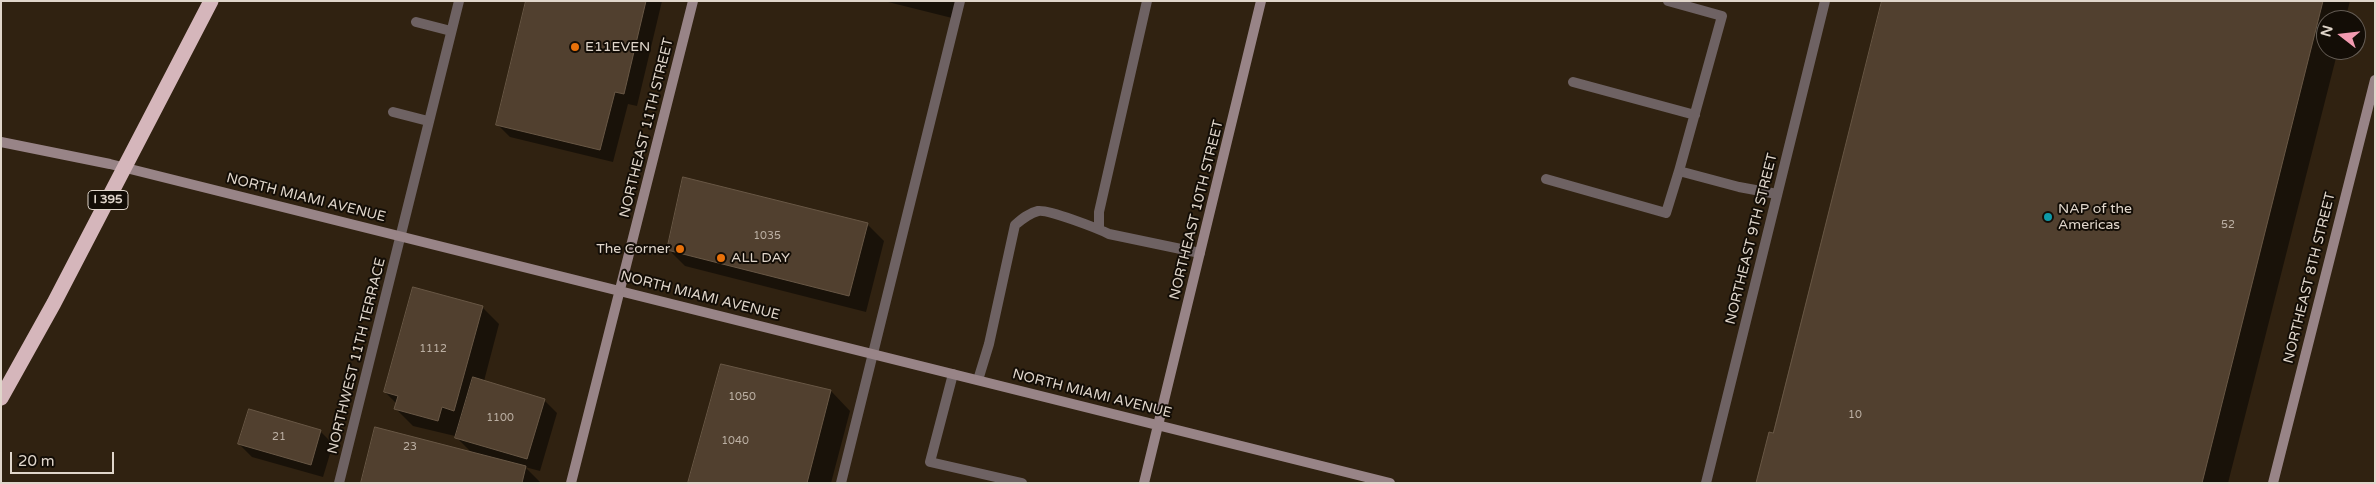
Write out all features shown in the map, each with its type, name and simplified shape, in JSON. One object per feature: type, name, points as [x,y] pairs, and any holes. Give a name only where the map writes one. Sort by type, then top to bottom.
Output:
[{"type":"highway","name":"I 395","points":[[1,398],[54,303],[211,1]]},
{"type":"main road","name":"NORTHEAST 11TH STREET","points":[[571,483],[693,1]]},
{"type":"main road","name":"NORTHEAST 10TH STREET","points":[[1144,483],[1261,1]]},
{"type":"main road","name":"NORTHEAST 8TH STREET","points":[[2273,483],[2375,80]]},
{"type":"main road","name":"NORTH MIAMI AVENUE","points":[[1,142],[110,164],[1390,483]]},
{"type":"street","name":"NORTHWEST 11TH TERRACE","points":[[339,483],[459,1]]},
{"type":"street","points":[[842,483],[960,1]]},
{"type":"street","points":[[1099,229],[1099,212],[1146,1]]},
{"type":"street","points":[[1546,179],[1666,213],[1722,16],[1668,1]]},
{"type":"street","name":"NORTHEAST 9TH STREET","points":[[1706,483],[1825,1]]},
{"type":"street","points":[[416,22],[451,31]]},
{"type":"street","points":[[1573,82],[1695,115]]},
{"type":"street","points":[[393,112],[428,121]]},
{"type":"street","points":[[1678,171],[1739,187],[1777,194]]},
{"type":"street","points":[[978,380],[989,344],[1015,225],[1028,214],[1041,210],[1109,234],[1200,253]]},
{"type":"street","points":[[953,374],[930,462],[1022,483]]},
{"type":"building","name":"E11EVEN","points":[[526,1],[646,1],[624,94],[615,92],[600,150],[496,125]]},
{"type":"building","name":"NAP of the Americas","points":[[1882,1],[2323,1],[2321,10],[2316,10],[2316,29],[2202,483],[1756,483],[1769,432],[1773,433]]},
{"type":"building","points":[[683,177],[868,223],[849,296],[667,250]]},
{"type":"building","points":[[413,287],[483,306],[454,411],[442,407],[438,421],[394,409],[398,396],[384,392]]},
{"type":"building","points":[[721,364],[831,390],[807,483],[688,483]]},
{"type":"building","points":[[473,377],[545,399],[527,459],[455,438]]},
{"type":"building","points":[[249,409],[321,430],[311,465],[238,444]]},
{"type":"building","points":[[375,427],[526,466],[522,483],[361,483]]},
{"type":"place","name":"E11EVEN","points":[[575,47]]},
{"type":"place","name":"NAP of the Americas","points":[[2048,217]]},
{"type":"place","name":"The Corner","points":[[680,249]]},
{"type":"place","name":"ALL DAY","points":[[721,258]]}]
